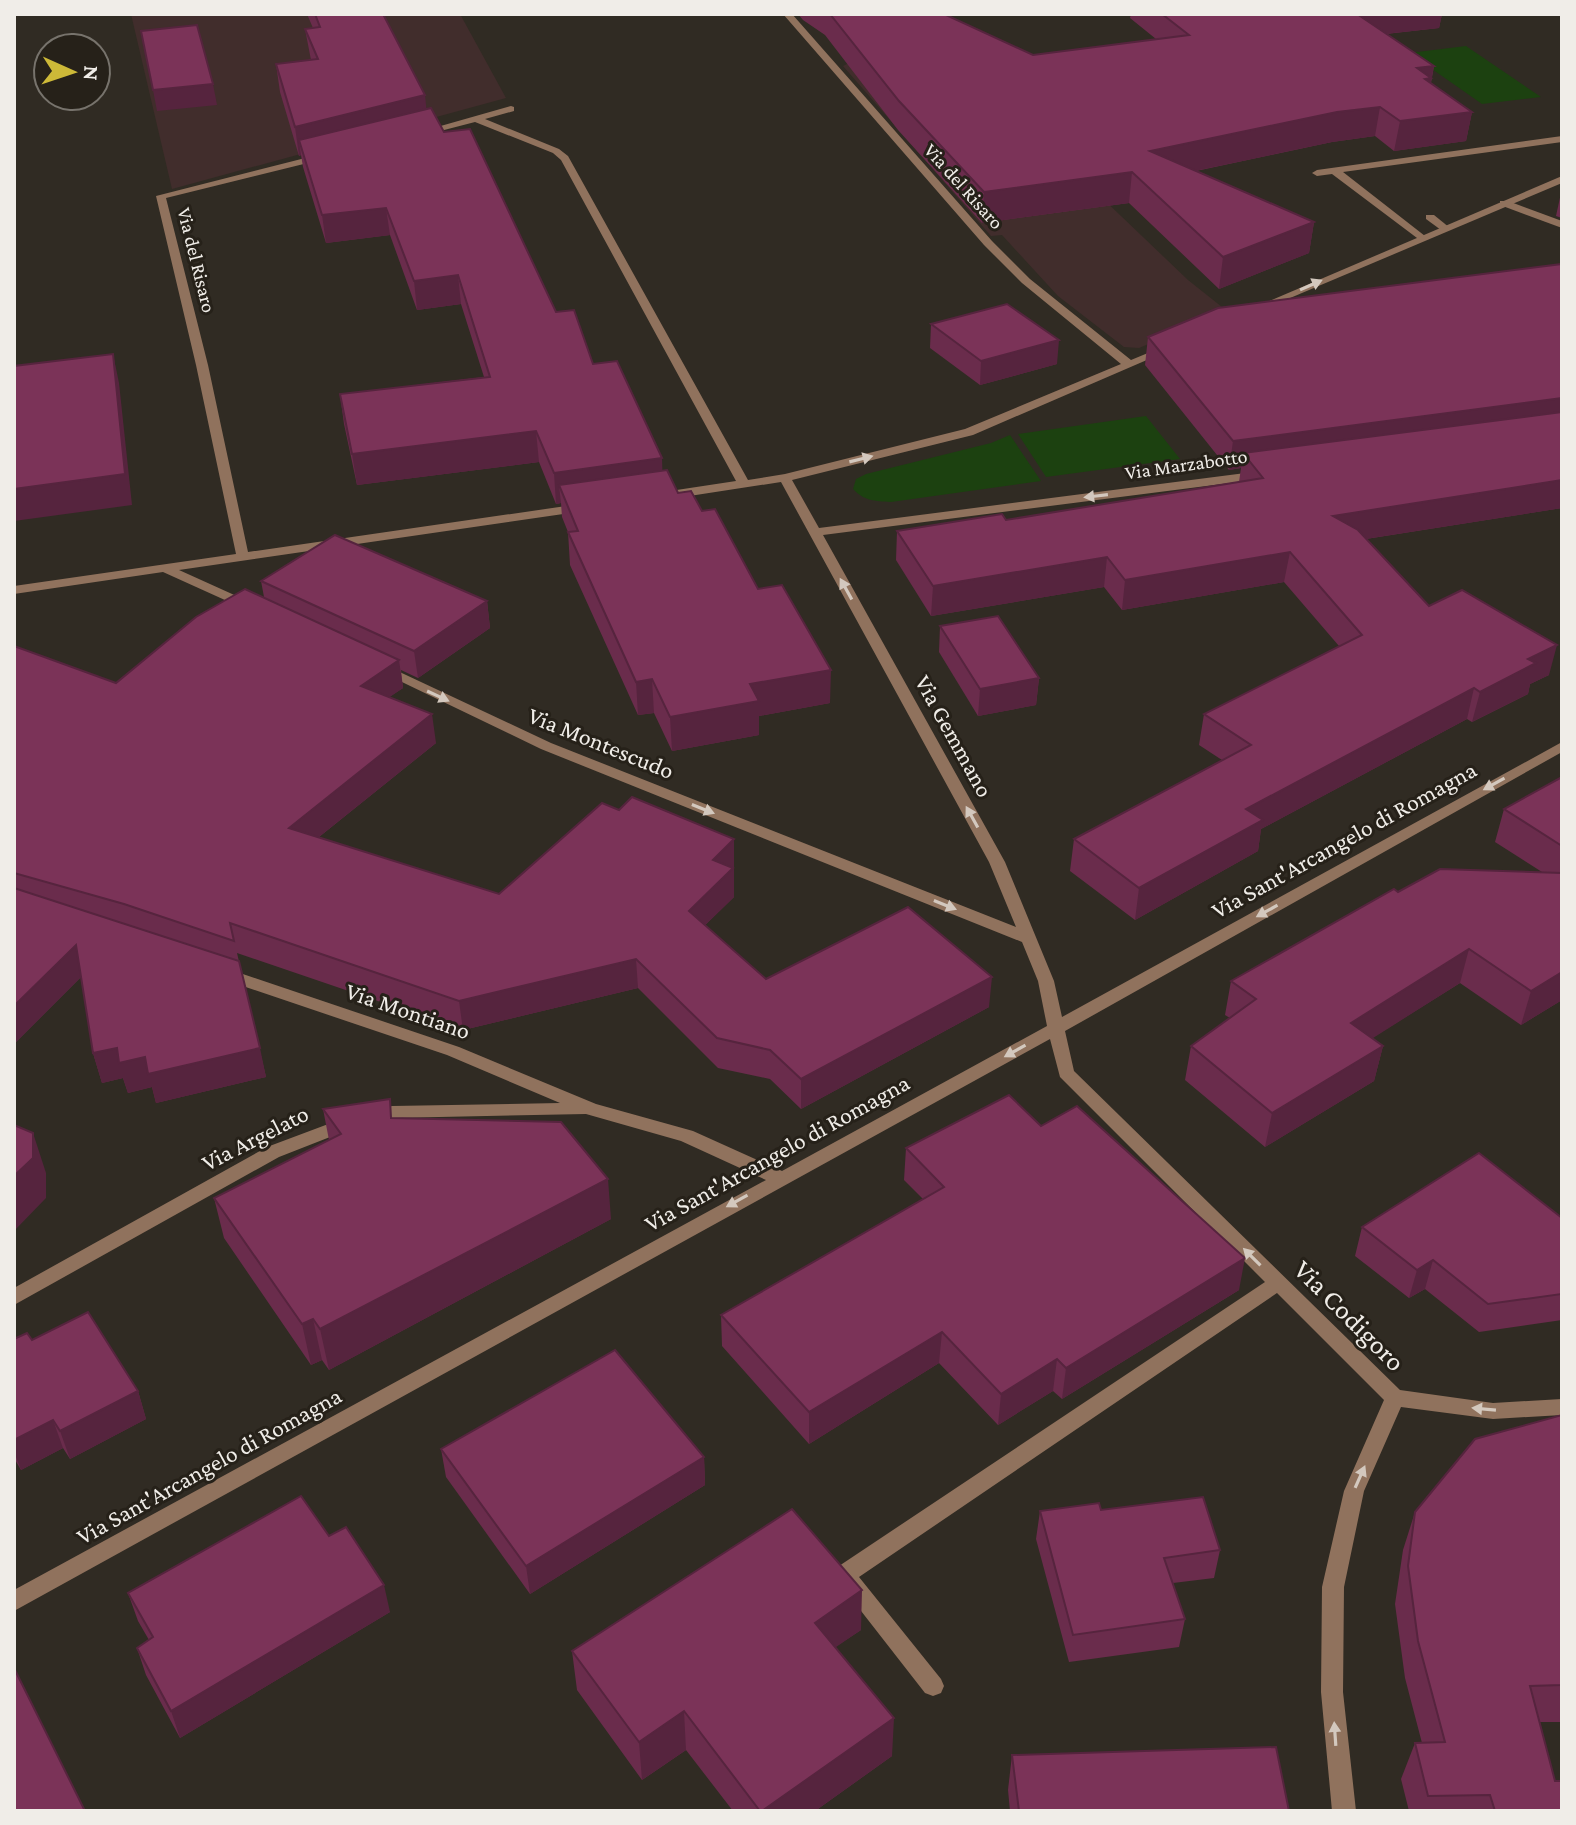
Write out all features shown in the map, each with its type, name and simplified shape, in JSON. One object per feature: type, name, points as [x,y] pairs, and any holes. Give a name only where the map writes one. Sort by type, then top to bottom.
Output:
[{"type":"street","name":"Via del Risaro","points":[[787,14],[988,243],[1026,281],[1130,365]]},
{"type":"street","points":[[403,138],[511,109]]},
{"type":"street","points":[[477,119],[556,151],[565,158],[744,484]]},
{"type":"street","points":[[1317,173],[1562,139]]},
{"type":"street","name":"Via del Risaro","points":[[243,557],[202,365],[161,196],[327,156]]},
{"type":"street","points":[[1335,171],[1421,238]]},
{"type":"street","points":[[1245,314],[1562,179]]},
{"type":"street","points":[[1504,203],[1562,225]]},
{"type":"street","points":[[1430,217],[1445,228]]},
{"type":"street","points":[[650,497],[785,478],[969,432],[1173,346]]},
{"type":"street","name":"Via Marzabotto","points":[[814,532],[1273,473]]},
{"type":"street","name":"Via Gemmano","points":[[785,478],[997,862],[1046,981],[1057,1028]]},
{"type":"street","points":[[14,590],[588,507]]},
{"type":"street","points":[[165,568],[264,614]]},
{"type":"street","name":"Via Montescudo","points":[[362,660],[546,746],[1028,938]]},
{"type":"street","name":"Via Sant'Arcangelo di Romagna","points":[[14,1601],[1057,1028],[1562,746]]},
{"type":"street","name":"Via Montiano","points":[[214,970],[453,1051],[591,1109],[687,1136],[780,1178]]},
{"type":"street","name":"Via Codigoro","points":[[1057,1028],[1066,1073],[1395,1398],[1354,1491],[1333,1587],[1332,1692],[1344,1811]]},
{"type":"street","name":"Via Argelato","points":[[14,1297],[273,1152],[334,1125],[392,1112],[591,1109]]},
{"type":"street","points":[[933,1686],[844,1575],[1278,1283]]},
{"type":"street","points":[[1395,1398],[1493,1411],[1562,1407]]},
{"type":"shaded area","points":[[131,14],[460,14],[506,98],[172,189]]},
{"type":"shaded area","points":[[849,63],[1054,152],[1188,280],[1227,311],[1139,348],[1124,347],[1058,296],[1002,235],[991,236],[843,66]]},
{"type":"green space","points":[[1466,46],[1541,97],[1482,104],[1409,53]]},
{"type":"green space","points":[[1146,416],[1180,459],[1046,477],[1018,434]]},
{"type":"green space","points":[[1010,435],[1041,481],[891,502],[866,498],[853,489],[856,479],[866,474],[991,443]]},
{"type":"building","points":[[315,14],[383,14],[425,95],[295,127],[276,64],[318,59],[305,29],[320,27]]},
{"type":"building","points":[[830,14],[944,14],[1033,55],[1189,35],[1162,14],[1357,14],[1434,66],[1417,68],[1431,78],[1425,79],[1472,112],[1400,121],[1380,107],[1337,112],[1150,151],[1314,222],[1223,257],[1132,172],[984,192],[899,101]]},
{"type":"building","points":[[197,25],[213,84],[153,90],[141,31]]},
{"type":"building","points":[[431,108],[444,132],[470,129],[556,312],[574,310],[593,364],[617,361],[662,458],[554,473],[536,431],[352,454],[340,394],[490,377],[458,275],[414,281],[386,208],[322,215],[299,140]]},
{"type":"building","points":[[1562,264],[1562,398],[1233,441],[1148,337],[1218,308]]},
{"type":"building","points":[[1007,304],[1059,340],[981,361],[931,324]]},
{"type":"building","points":[[113,354],[125,474],[14,489],[14,366]]},
{"type":"building","points":[[1562,412],[1562,480],[1333,516],[1358,530],[1429,606],[1462,590],[1557,645],[1528,659],[1536,663],[1480,692],[1474,688],[1246,809],[1263,820],[1139,888],[1074,839],[1251,745],[1204,714],[1362,635],[1290,552],[1125,580],[1107,557],[933,586],[897,531],[1002,514],[1006,520],[1263,478],[1243,453]]},
{"type":"building","points":[[667,470],[678,493],[691,491],[702,511],[715,509],[758,589],[782,585],[831,670],[750,684],[759,701],[670,717],[652,679],[636,682],[568,532],[578,531],[559,485]]},
{"type":"building","points":[[335,535],[487,601],[414,651],[261,581]]},
{"type":"building","points":[[245,589],[399,660],[361,686],[432,714],[289,828],[499,894],[602,803],[619,810],[632,797],[734,839],[713,860],[733,868],[689,911],[766,979],[908,907],[992,977],[801,1079],[770,1050],[717,1038],[636,959],[459,1001],[230,923],[234,941],[124,904],[14,873],[14,646],[116,683],[196,617]]},
{"type":"building","points":[[998,616],[1039,678],[980,689],[940,626]]},
{"type":"building","points":[[1562,777],[1562,846],[1504,809]]},
{"type":"building","points":[[1440,869],[1562,873],[1562,972],[1531,991],[1469,949],[1351,1023],[1383,1046],[1272,1113],[1191,1046],[1256,999],[1231,981],[1394,889],[1398,892]]},
{"type":"building","points":[[14,888],[239,961],[260,1048],[148,1074],[145,1057],[119,1063],[117,1048],[93,1053],[76,945],[14,1006]]},
{"type":"building","points":[[1009,1095],[1041,1126],[1077,1106],[1245,1258],[1066,1368],[1057,1359],[1001,1394],[942,1332],[809,1412],[721,1315],[944,1187],[906,1148]]},
{"type":"building","points":[[390,1099],[391,1118],[561,1122],[608,1179],[320,1329],[313,1319],[302,1324],[214,1198],[341,1134],[323,1109]]},
{"type":"building","points":[[14,1125],[33,1133],[33,1158],[14,1176]]},
{"type":"building","points":[[1479,1153],[1562,1218],[1562,1294],[1488,1304],[1433,1260],[1417,1270],[1362,1227]]},
{"type":"building","points":[[88,1312],[138,1391],[60,1431],[53,1420],[14,1440],[14,1339],[27,1333],[32,1340]]},
{"type":"building","points":[[615,1350],[704,1457],[526,1566],[441,1449]]},
{"type":"building","points":[[1562,1415],[1562,1685],[1530,1686],[1555,1781],[1562,1781],[1562,1811],[1495,1811],[1490,1795],[1428,1796],[1415,1743],[1445,1742],[1418,1641],[1408,1566],[1415,1512],[1475,1439]]},
{"type":"building","points":[[301,1496],[329,1536],[346,1527],[384,1585],[171,1711],[137,1648],[153,1637],[128,1593]]},
{"type":"building","points":[[1203,1497],[1220,1550],[1164,1558],[1185,1619],[1073,1635],[1040,1511],[1099,1503],[1101,1510]]},
{"type":"building","points":[[792,1509],[862,1590],[815,1623],[894,1718],[760,1811],[684,1711],[639,1742],[572,1651]]},
{"type":"building","points":[[14,1668],[85,1811],[14,1811]]},
{"type":"building","points":[[1276,1747],[1289,1811],[1019,1811],[1012,1755]]}]
